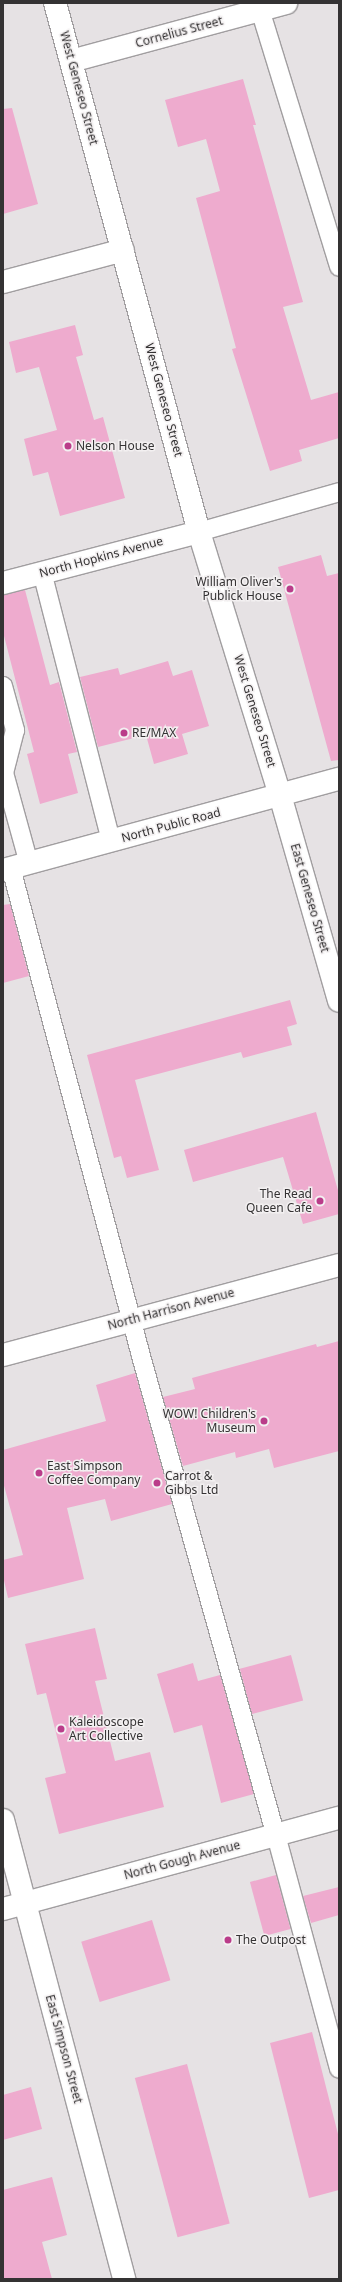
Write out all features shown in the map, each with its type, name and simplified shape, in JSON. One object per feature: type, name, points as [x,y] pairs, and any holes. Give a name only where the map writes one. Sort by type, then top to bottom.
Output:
[{"type":"street","name":"West Geneseo Street","points":[[56,3],[199,532],[280,795]]},
{"type":"street","name":"Cornelius Street","points":[[71,61],[259,7],[286,3]]},
{"type":"street","points":[[3,282],[123,250]]},
{"type":"street","name":"North Hopkins Avenue","points":[[3,583],[199,532]]},
{"type":"street","name":"North Public Road","points":[[14,868],[339,780]]},
{"type":"street","name":"East Geneseo Street","points":[[280,795],[339,1001]]},
{"type":"street","name":"North Harrison Avenue","points":[[3,1354],[339,1264]]},
{"type":"street","name":"North Gough Avenue","points":[[3,1909],[339,1818]]},
{"type":"street","name":"East Simpson Street","points":[[3,1820],[124,2279]]},
{"type":"lane","points":[[259,7],[275,52],[339,266]]},
{"type":"lane","points":[[199,532],[339,492]]},
{"type":"lane","points":[[42,572],[111,841]]},
{"type":"lane","points":[[3,686],[15,730],[4,773],[14,868],[132,1319],[276,1835],[339,2070]]},
{"type":"building","points":[[243,79],[256,125],[253,125],[303,302],[283,307],[311,400],[339,392],[339,438],[299,450],[302,461],[270,471],[232,349],[236,348],[196,198],[220,191],[206,139],[178,147],[165,100]]},
{"type":"building","points":[[12,108],[38,204],[3,214],[3,109]]},
{"type":"building","points":[[75,325],[83,355],[76,357],[94,420],[103,417],[125,498],[60,516],[48,472],[33,476],[24,439],[57,430],[39,367],[16,373],[9,342]]},
{"type":"building","points":[[321,555],[327,576],[339,573],[339,760],[331,761],[278,567]]},
{"type":"building","points":[[25,590],[50,685],[59,682],[77,752],[68,754],[78,793],[40,804],[27,754],[34,752],[3,632],[3,595]]},
{"type":"building","points":[[168,661],[173,676],[192,670],[209,726],[182,734],[188,754],[154,764],[146,735],[98,747],[80,677],[118,668],[120,675]]},
{"type":"building","points":[[10,904],[29,976],[3,983],[3,905]]},
{"type":"building","points":[[290,1000],[297,1024],[287,1027],[292,1045],[243,1058],[241,1052],[135,1080],[159,1170],[127,1178],[121,1156],[114,1158],[87,1055]]},
{"type":"building","points":[[316,1112],[339,1194],[339,1214],[303,1224],[283,1157],[193,1182],[184,1150]]},
{"type":"building","name":"WOW! Children's Museum","points":[[339,1341],[339,1451],[274,1468],[269,1449],[236,1458],[235,1452],[183,1466],[163,1397],[195,1389],[192,1378],[316,1344],[317,1347]]},
{"type":"building","points":[[135,1373],[172,1504],[111,1521],[105,1499],[67,1508],[84,1579],[8,1598],[3,1576],[3,1560],[23,1555],[3,1482],[3,1450],[106,1421],[96,1385]]},
{"type":"building","points":[[95,1628],[107,1679],[95,1681],[115,1761],[150,1752],[164,1807],[59,1834],[45,1778],[66,1773],[46,1693],[37,1695],[25,1644]]},
{"type":"building","points":[[291,1655],[303,1700],[252,1714],[240,1669]]},
{"type":"building","points":[[193,1663],[198,1681],[220,1675],[254,1794],[221,1803],[202,1725],[174,1733],[157,1674]]},
{"type":"building","points":[[276,1875],[290,1929],[264,1936],[250,1882]]},
{"type":"building","points":[[339,1887],[339,1915],[311,1923],[303,1896]]},
{"type":"building","points":[[152,1920],[170,1980],[100,2002],[81,1942]]},
{"type":"building","points":[[312,2032],[339,2138],[339,2190],[309,2198],[270,2043]]},
{"type":"building","points":[[187,2064],[230,2223],[178,2237],[135,2078]]},
{"type":"building","points":[[31,2087],[42,2129],[3,2140],[3,2095]]},
{"type":"building","points":[[52,2177],[67,2235],[42,2242],[52,2279],[3,2279],[3,2190]]},
{"type":"place","name":"Nelson House","points":[[68,446]]},
{"type":"place","name":"William Oliver's Publick House","points":[[290,589]]},
{"type":"place","name":"RE/MAX","points":[[124,733]]},
{"type":"place","name":"The Read Queen Cafe","points":[[320,1201]]},
{"type":"place","name":"WOW! Children's Museum","points":[[264,1421]]},
{"type":"place","name":"East Simpson Coffee Company","points":[[39,1473]]},
{"type":"place","name":"Carrot & Gibbs Ltd","points":[[157,1483]]},
{"type":"place","name":"Kaleidoscope Art Collective","points":[[61,1729]]},
{"type":"place","name":"The Outpost","points":[[228,1940]]}]
